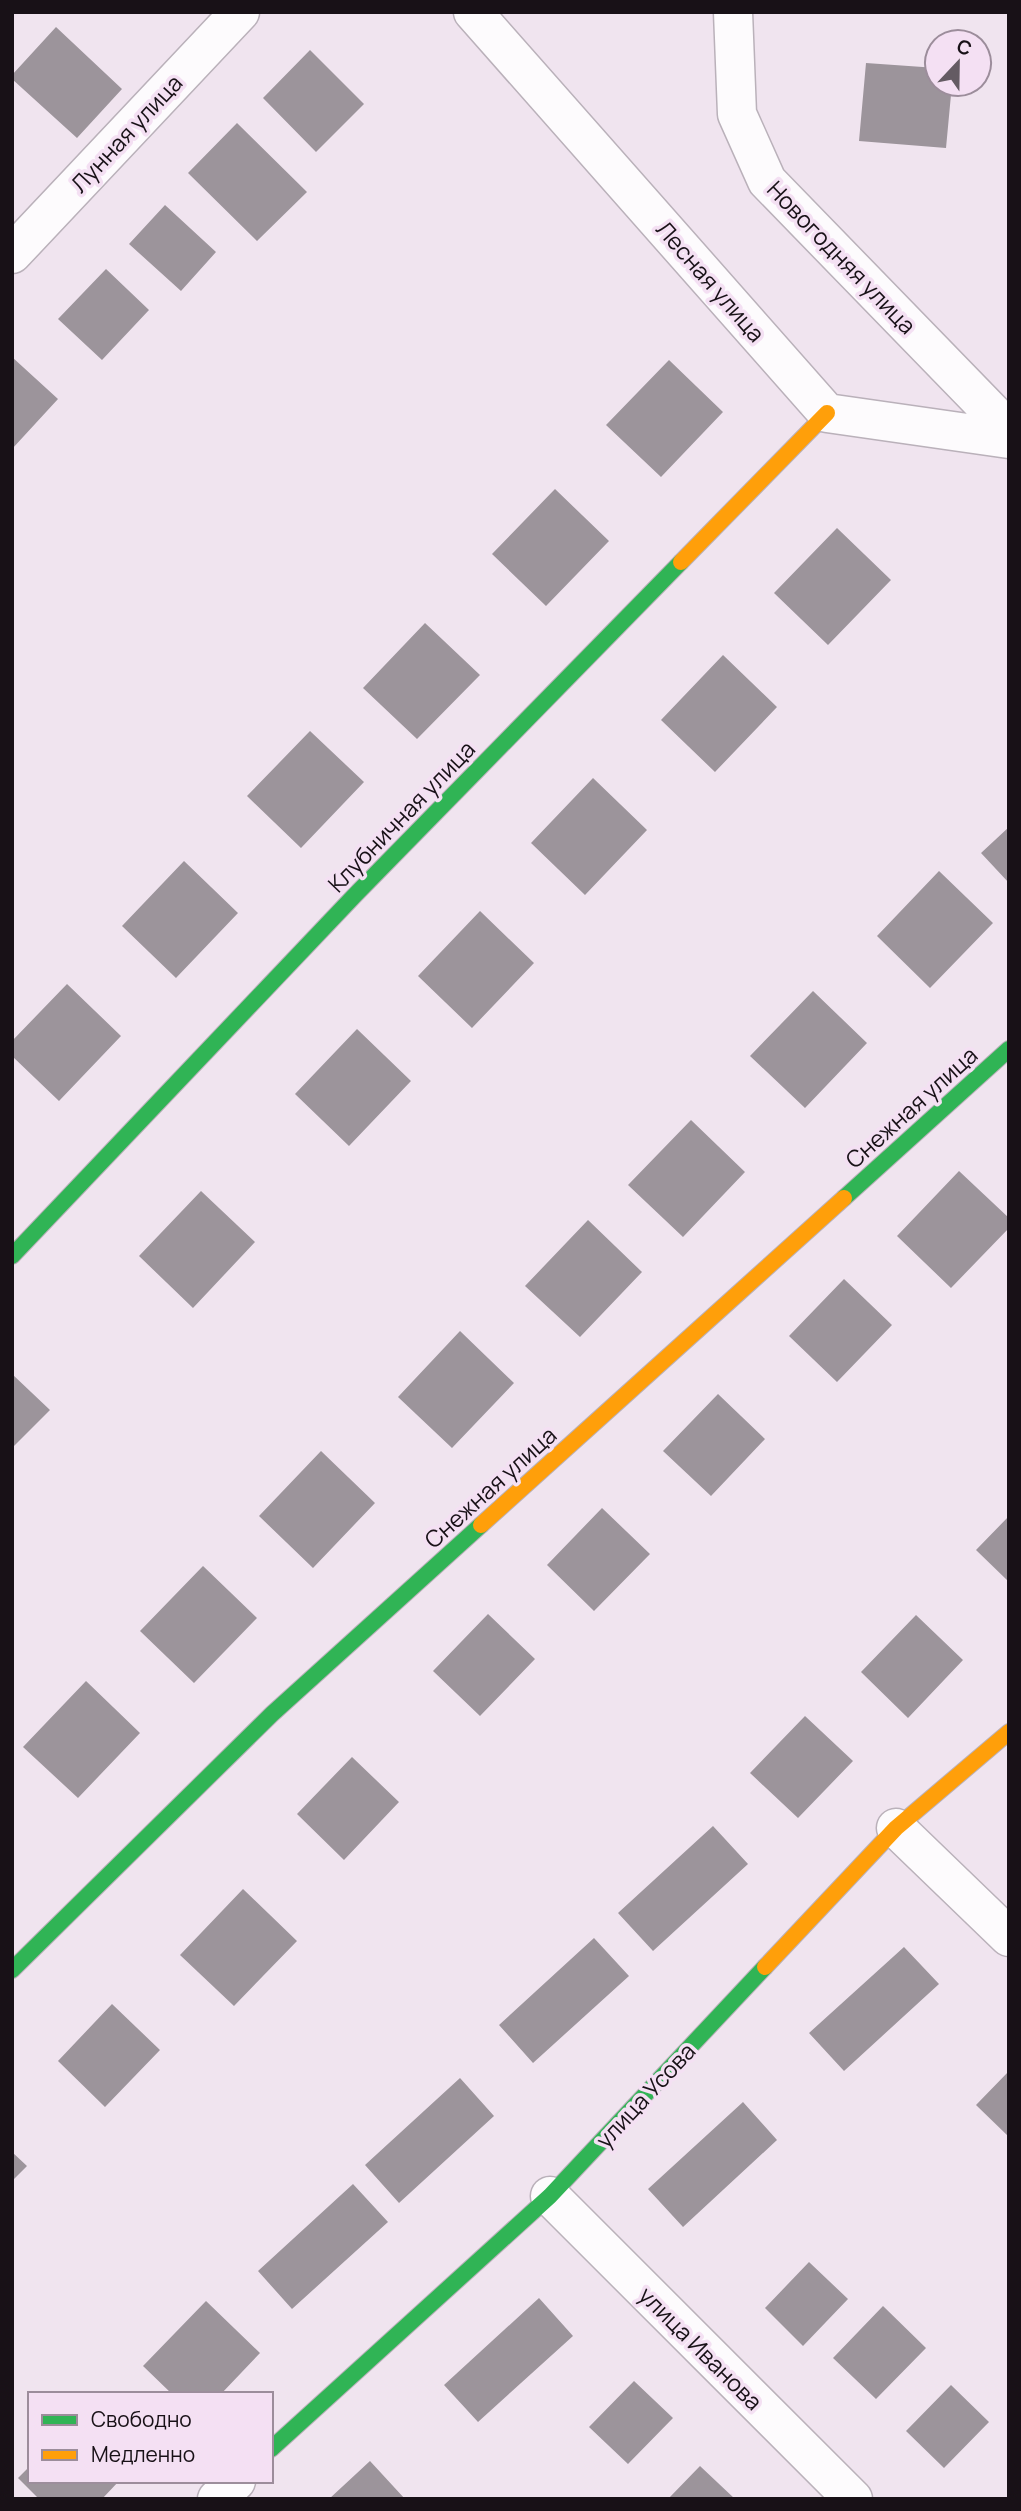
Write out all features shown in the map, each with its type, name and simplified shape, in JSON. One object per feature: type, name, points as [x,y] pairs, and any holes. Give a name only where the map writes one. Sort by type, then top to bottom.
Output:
[{"type":"street","name":"Лунная улица","points":[[12,254],[240,12]]},
{"type":"street","name":"Лесная улица","points":[[473,12],[828,413]]},
{"type":"street","name":"Новогодняя улица","points":[[733,12],[737,114],[767,181],[1009,430]]},
{"type":"street","points":[[828,413],[1009,439]]},
{"type":"street","name":"Клубничная улица","points":[[12,1256],[355,895],[828,413]]},
{"type":"street","name":"Снежная улица","points":[[12,1970],[272,1714],[1009,1049]]},
{"type":"street","name":"улица Усова","points":[[273,2447],[550,2196],[896,1828],[1009,1732]]},
{"type":"street","points":[[896,1828],[1009,1937]]},
{"type":"street","name":"улица Иванова","points":[[550,2196],[853,2499]]},
{"type":"street","points":[[217,2499],[234,2483]]},
{"type":"building","points":[[56,27],[122,89],[77,138],[12,79],[12,75]]},
{"type":"building","points":[[310,50],[364,104],[316,152],[263,98]]},
{"type":"building","points":[[866,63],[923,67],[923,98],[951,98],[946,148],[859,141]]},
{"type":"building","points":[[237,123],[307,192],[257,241],[188,173]]},
{"type":"building","points":[[165,205],[216,252],[181,291],[129,244]]},
{"type":"building","points":[[106,269],[149,310],[102,360],[58,319]]},
{"type":"building","points":[[12,357],[58,399],[12,449]]},
{"type":"building","points":[[669,360],[723,412],[661,477],[606,425]]},
{"type":"building","points":[[555,489],[609,541],[546,606],[492,554]]},
{"type":"building","points":[[837,528],[891,580],[828,645],[774,593]]},
{"type":"building","points":[[425,623],[480,675],[417,739],[363,688]]},
{"type":"building","points":[[723,655],[777,707],[715,772],[661,720]]},
{"type":"building","points":[[310,731],[364,782],[301,848],[247,796]]},
{"type":"building","points":[[593,778],[647,830],[585,895],[531,843]]},
{"type":"building","points":[[1009,827],[1009,883],[981,853]]},
{"type":"building","points":[[184,861],[238,913],[176,978],[122,926]]},
{"type":"building","points":[[939,871],[993,923],[930,988],[877,936]]},
{"type":"building","points":[[480,911],[534,963],[472,1028],[418,976]]},
{"type":"building","points":[[67,984],[121,1036],[59,1101],[12,1056],[12,1041]]},
{"type":"building","points":[[813,991],[867,1043],[805,1108],[750,1056]]},
{"type":"building","points":[[357,1029],[411,1081],[349,1146],[295,1094]]},
{"type":"building","points":[[691,1120],[745,1172],[683,1237],[628,1185]]},
{"type":"building","points":[[959,1171],[1009,1218],[1009,1228],[951,1288],[897,1236]]},
{"type":"building","points":[[201,1191],[255,1242],[193,1308],[139,1256]]},
{"type":"building","points":[[588,1220],[642,1272],[580,1337],[525,1286]]},
{"type":"building","points":[[844,1279],[892,1325],[837,1382],[789,1336]]},
{"type":"building","points":[[460,1331],[514,1383],[452,1448],[398,1397]]},
{"type":"building","points":[[12,1374],[50,1410],[12,1448]]},
{"type":"building","points":[[718,1394],[765,1439],[711,1496],[663,1451]]},
{"type":"building","points":[[321,1451],[375,1503],[313,1568],[259,1516]]},
{"type":"building","points":[[602,1508],[650,1554],[594,1611],[547,1565]]},
{"type":"building","points":[[1009,1516],[1009,1582],[976,1550]]},
{"type":"building","points":[[203,1566],[257,1618],[194,1683],[140,1631]]},
{"type":"building","points":[[488,1614],[535,1659],[480,1716],[433,1671]]},
{"type":"building","points":[[916,1615],[963,1660],[908,1718],[861,1672]]},
{"type":"building","points":[[86,1681],[140,1733],[78,1798],[23,1747]]},
{"type":"building","points":[[805,1716],[853,1761],[798,1818],[750,1773]]},
{"type":"building","points":[[352,1757],[399,1802],[344,1860],[297,1814]]},
{"type":"building","points":[[713,1826],[748,1864],[653,1951],[618,1913]]},
{"type":"building","points":[[243,1889],[297,1941],[234,2006],[180,1955]]},
{"type":"building","points":[[594,1938],[629,1976],[533,2063],[499,2025]]},
{"type":"building","points":[[904,1947],[939,1984],[844,2071],[809,2033]]},
{"type":"building","points":[[112,2004],[160,2050],[105,2107],[58,2061]]},
{"type":"building","points":[[1009,2071],[1009,2137],[976,2105]]},
{"type":"building","points":[[460,2078],[494,2116],[399,2203],[365,2165]]},
{"type":"building","points":[[743,2102],[777,2140],[683,2227],[648,2189]]},
{"type":"building","points":[[12,2152],[27,2166],[12,2181]]},
{"type":"building","points":[[353,2184],[388,2222],[292,2309],[258,2271]]},
{"type":"building","points":[[809,2262],[848,2299],[803,2346],[765,2308]]},
{"type":"building","points":[[539,2298],[573,2336],[478,2422],[444,2385]]},
{"type":"building","points":[[206,2301],[260,2353],[223,2392],[170,2392],[143,2366]]},
{"type":"building","points":[[883,2306],[926,2348],[876,2399],[833,2358]]},
{"type":"building","points":[[634,2381],[673,2418],[628,2464],[589,2427]]},
{"type":"building","points":[[951,2385],[989,2422],[944,2468],[906,2431]]},
{"type":"building","points":[[370,2461],[405,2499],[329,2499]]},
{"type":"building","points":[[700,2466],[735,2499],[668,2499]]},
{"type":"building","points":[[28,2468],[28,2483],[117,2483],[102,2499],[39,2499],[18,2478]]},
{"type":"traffic: fast","points":[[12,1256],[355,895],[681,562]]},
{"type":"traffic: fast","points":[[844,1198],[1009,1049]]},
{"type":"traffic: fast","points":[[12,1970],[272,1714],[481,1525]]},
{"type":"traffic: fast","points":[[273,2447],[550,2196],[765,1967]]},
{"type":"traffic: slow","points":[[681,562],[827,413]]},
{"type":"traffic: slow","points":[[481,1525],[844,1198]]},
{"type":"traffic: slow","points":[[765,1967],[896,1828],[1009,1732]]}]
